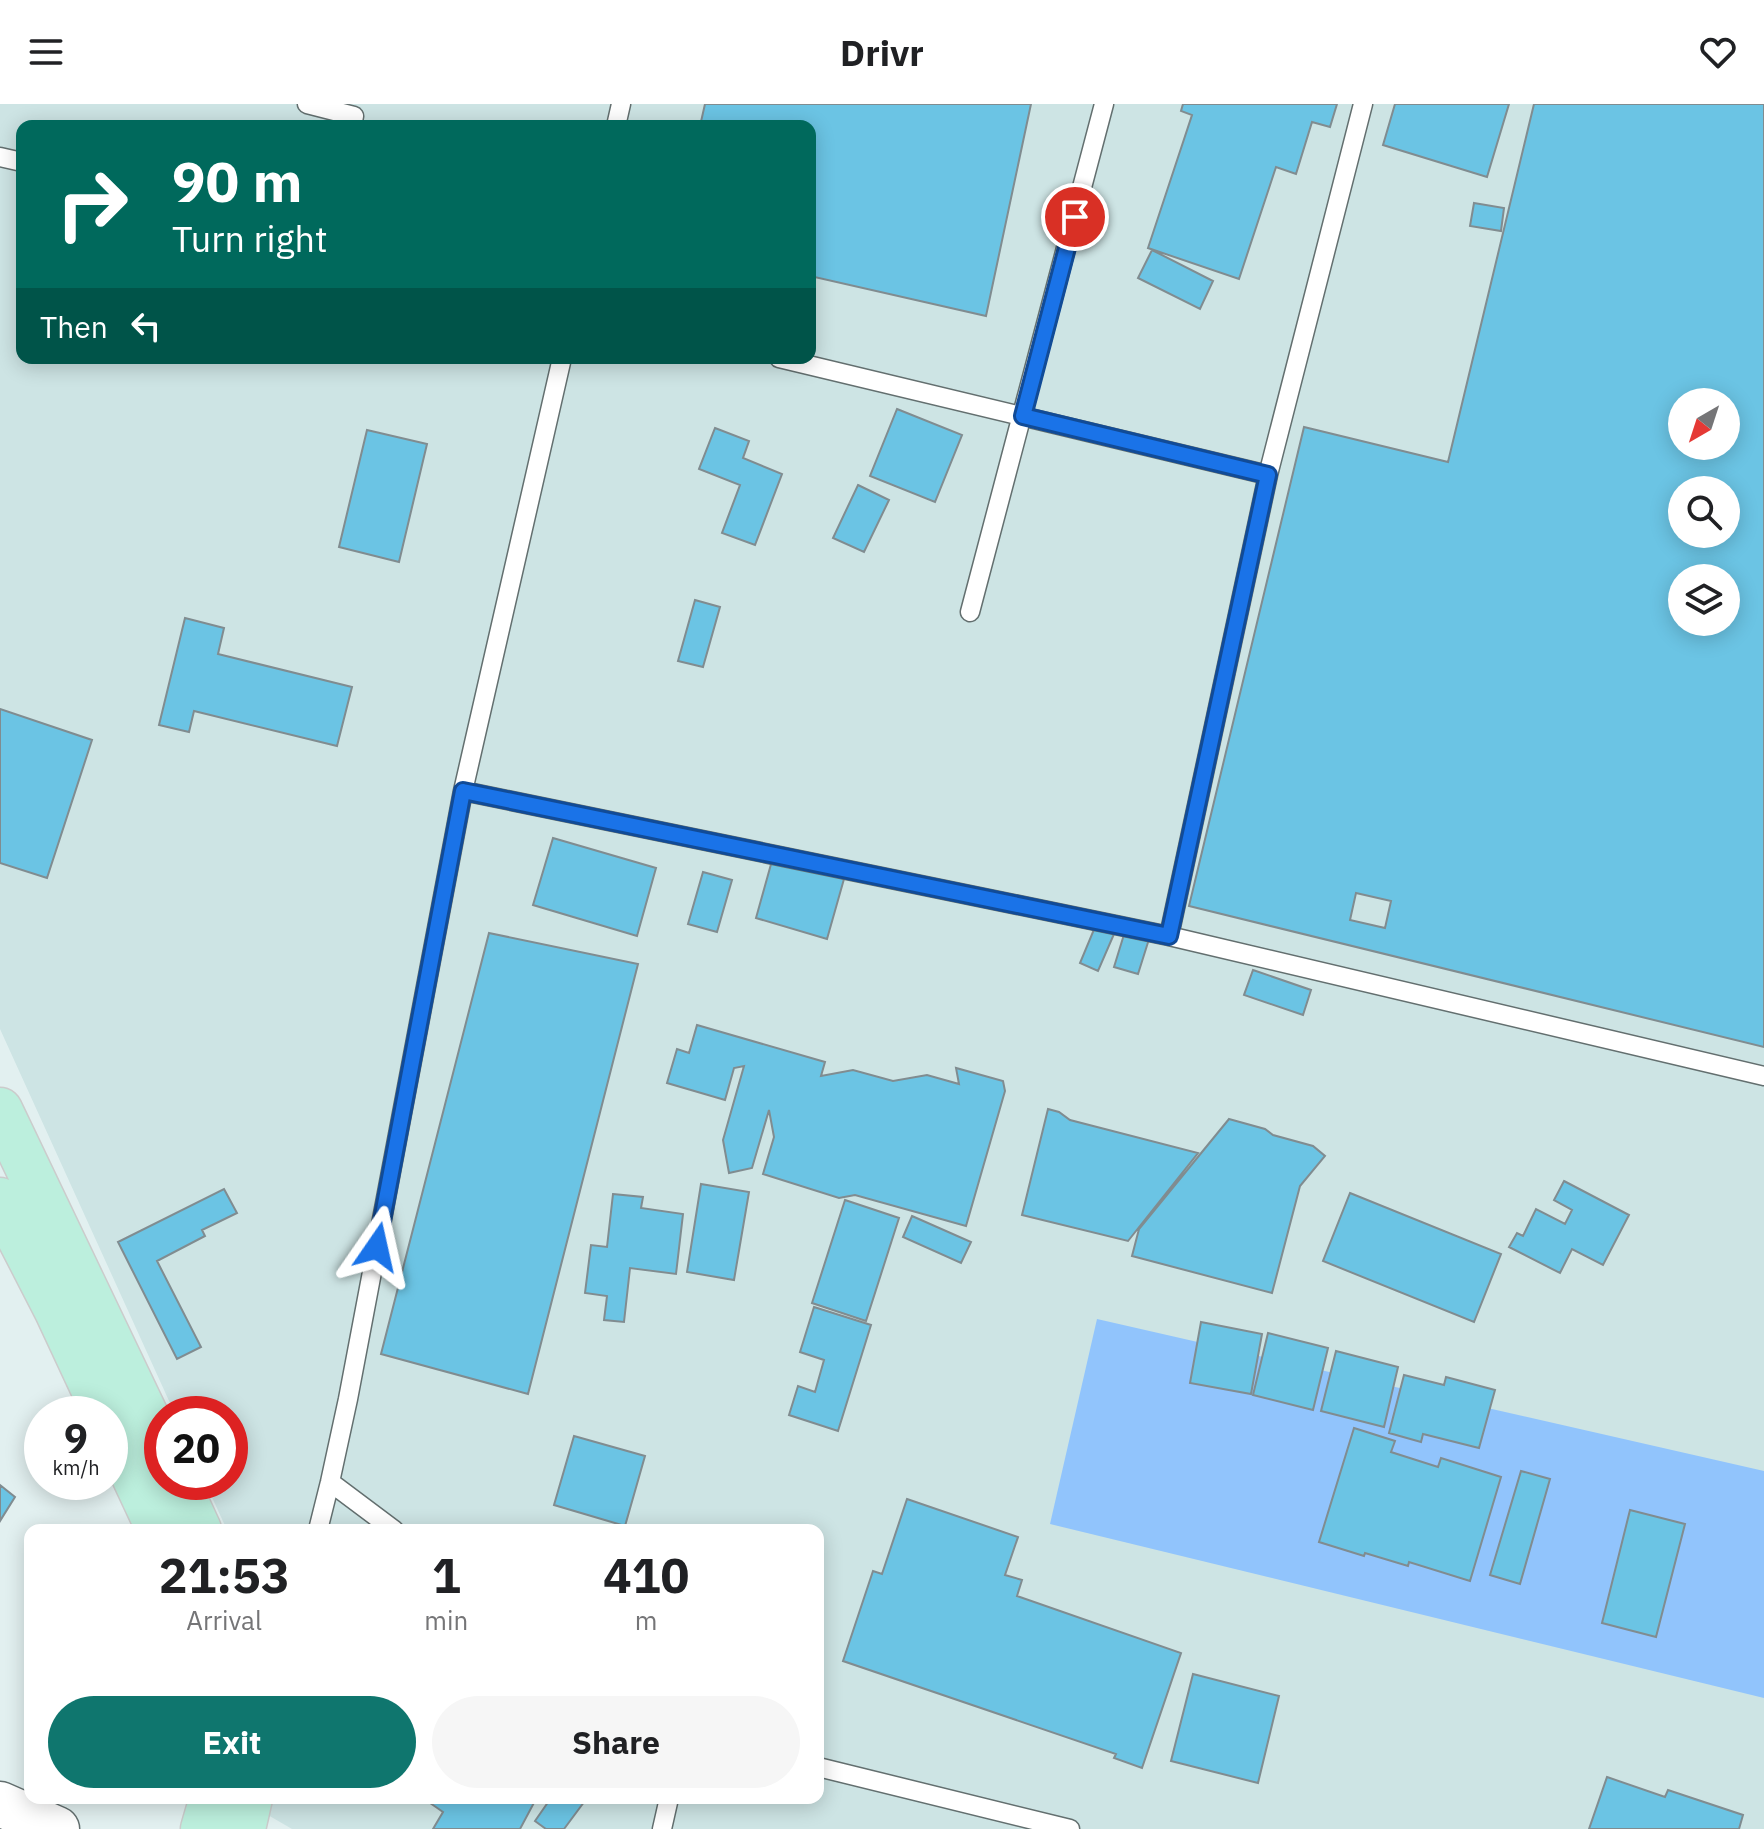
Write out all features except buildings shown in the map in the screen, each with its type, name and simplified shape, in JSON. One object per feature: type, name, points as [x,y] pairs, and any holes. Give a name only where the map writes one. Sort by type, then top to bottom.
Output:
[{"type":"main road","points":[[0,1110],[144,1411]]},
{"type":"main road","points":[[0,1200],[97,1396]]},
{"type":"main road","points":[[128,1464],[156,1524]]},
{"type":"main road","points":[[185,1500],[196,1524]]},
{"type":"main road","points":[[203,1829],[210,1804]]},
{"type":"main road","points":[[243,1829],[249,1804]]},
{"type":"street","points":[[0,1804],[57,1829]]},
{"type":"lane","points":[[307,104],[354,116],[353,120]]},
{"type":"lane","points":[[970,612],[1104,104]]},
{"type":"lane","points":[[1169,936],[1268,475],[1363,104]]},
{"type":"lane","points":[[320,1524],[348,1399],[463,791],[561,364]]},
{"type":"lane","points":[[804,364],[1268,475]]},
{"type":"lane","points":[[463,791],[1169,936],[1764,1076]]},
{"type":"lane","points":[[330,1482],[386,1524]]},
{"type":"lane","points":[[824,1768],[1070,1829]]},
{"type":"lane","points":[[662,1829],[668,1804]]},
{"type":"shaded area","points":[[0,104],[1764,104],[1764,1829],[292,1829],[261,1811],[262,1804],[824,1804],[824,1524],[224,1524],[213,1500],[248,1500],[248,1396],[167,1396],[0,1029]]},
{"type":"water","points":[[1097,1319],[1764,1471],[1764,1698],[1050,1524]]},
{"type":"route","points":[[377,1247],[463,791],[1169,936],[1268,475],[1023,416],[1075,217]]}]
